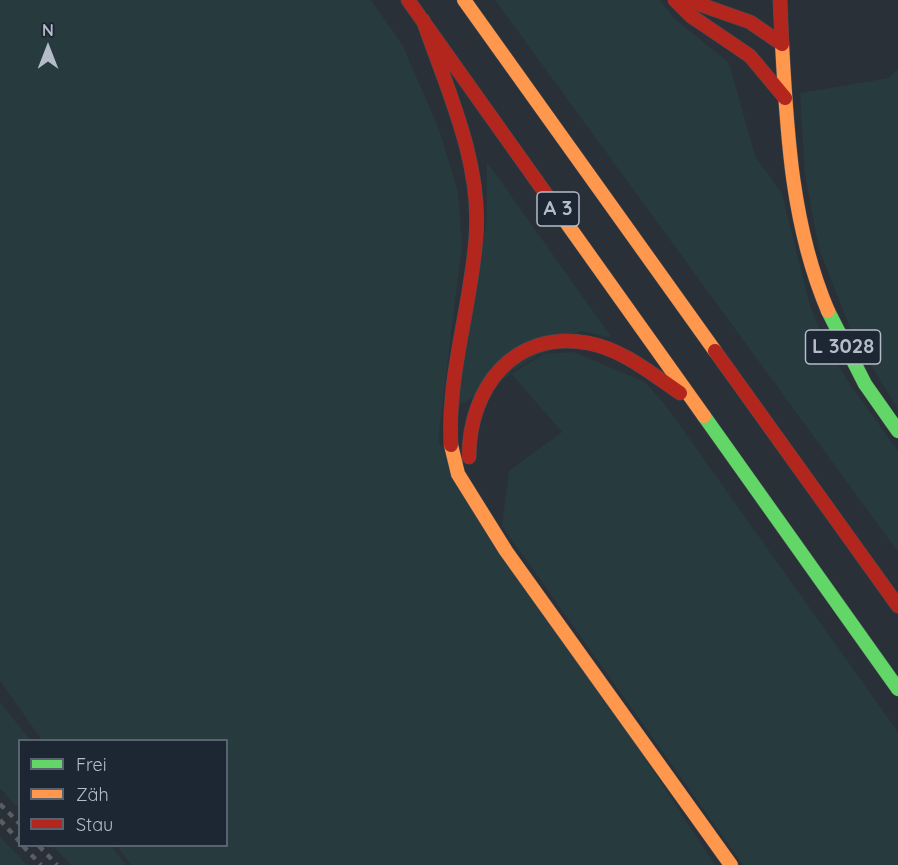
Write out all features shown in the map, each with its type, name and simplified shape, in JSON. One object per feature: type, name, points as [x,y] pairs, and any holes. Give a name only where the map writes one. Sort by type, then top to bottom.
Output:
[{"type":"main road","name":"A 3","points":[[408,0],[898,689]]},
{"type":"main road","name":"A 3","points":[[464,0],[898,606]]},
{"type":"main road","points":[[675,0],[700,24],[722,35],[760,63],[785,99]]},
{"type":"main road","points":[[688,0],[748,20],[763,28],[782,44]]},
{"type":"main road","name":"L 3028","points":[[780,0],[793,190],[801,234],[816,285],[854,368],[898,431]]},
{"type":"main road","points":[[423,20],[467,147],[475,193],[476,236],[449,410],[448,432],[458,474],[519,570],[731,865]]},
{"type":"main road","points":[[722,35],[742,41],[782,44]]},
{"type":"main road","points":[[474,498],[468,448],[469,422],[478,397],[492,375],[512,358],[535,346],[561,341],[596,345],[612,351],[691,400]]},
{"type":"green space","points":[[0,0],[371,0],[403,46],[440,132],[458,192],[462,244],[438,441],[715,865],[131,865],[118,847],[228,847],[228,739],[41,739],[0,681]]},
{"type":"green space","points":[[495,0],[660,0],[674,18],[729,63],[755,156],[782,194],[810,306],[826,344],[849,383],[898,451],[898,552]]},
{"type":"green space","points":[[898,69],[898,409],[854,338],[819,249],[805,175],[800,93],[889,78]]},
{"type":"green space","points":[[487,162],[612,338],[581,331],[457,407],[487,218]]},
{"type":"green space","points":[[574,352],[645,382],[666,406],[898,732],[898,865],[743,865],[502,526],[509,471],[562,432],[510,372],[541,354]]},
{"type":"green space","points":[[0,702],[29,739],[18,739],[18,808],[0,788]]},
{"type":"green space","points":[[0,837],[27,865],[0,865]]},
{"type":"green space","points":[[54,847],[112,847],[126,865],[71,865]]},
{"type":"railway","points":[[0,804],[18,822]]},
{"type":"railway","points":[[0,820],[18,840]]},
{"type":"railway","points":[[24,847],[41,865]]},
{"type":"railway","points":[[40,847],[57,865]]},
{"type":"traffic: fast","points":[[828,311],[865,384],[898,431]]},
{"type":"traffic: fast","points":[[704,416],[898,689]]},
{"type":"traffic: slow","points":[[464,0],[715,351]]},
{"type":"traffic: slow","points":[[782,44],[793,180],[806,247],[828,311]]},
{"type":"traffic: slow","points":[[563,218],[704,416]]},
{"type":"traffic: slow","points":[[451,445],[458,474],[506,551],[731,865]]},
{"type":"traffic: jam","points":[[408,0],[563,218]]},
{"type":"traffic: jam","points":[[675,0],[691,16],[750,56],[785,98]]},
{"type":"traffic: jam","points":[[780,0],[782,44]]},
{"type":"traffic: jam","points":[[690,1],[750,22],[782,44]]},
{"type":"traffic: jam","points":[[423,20],[461,126],[474,181],[476,209],[473,263],[453,393],[451,445]]},
{"type":"traffic: jam","points":[[469,457],[471,432],[477,409],[487,387],[500,369],[517,355],[538,345],[561,341],[601,346],[625,356],[680,393]]},
{"type":"traffic: jam","points":[[715,351],[898,606]]}]
